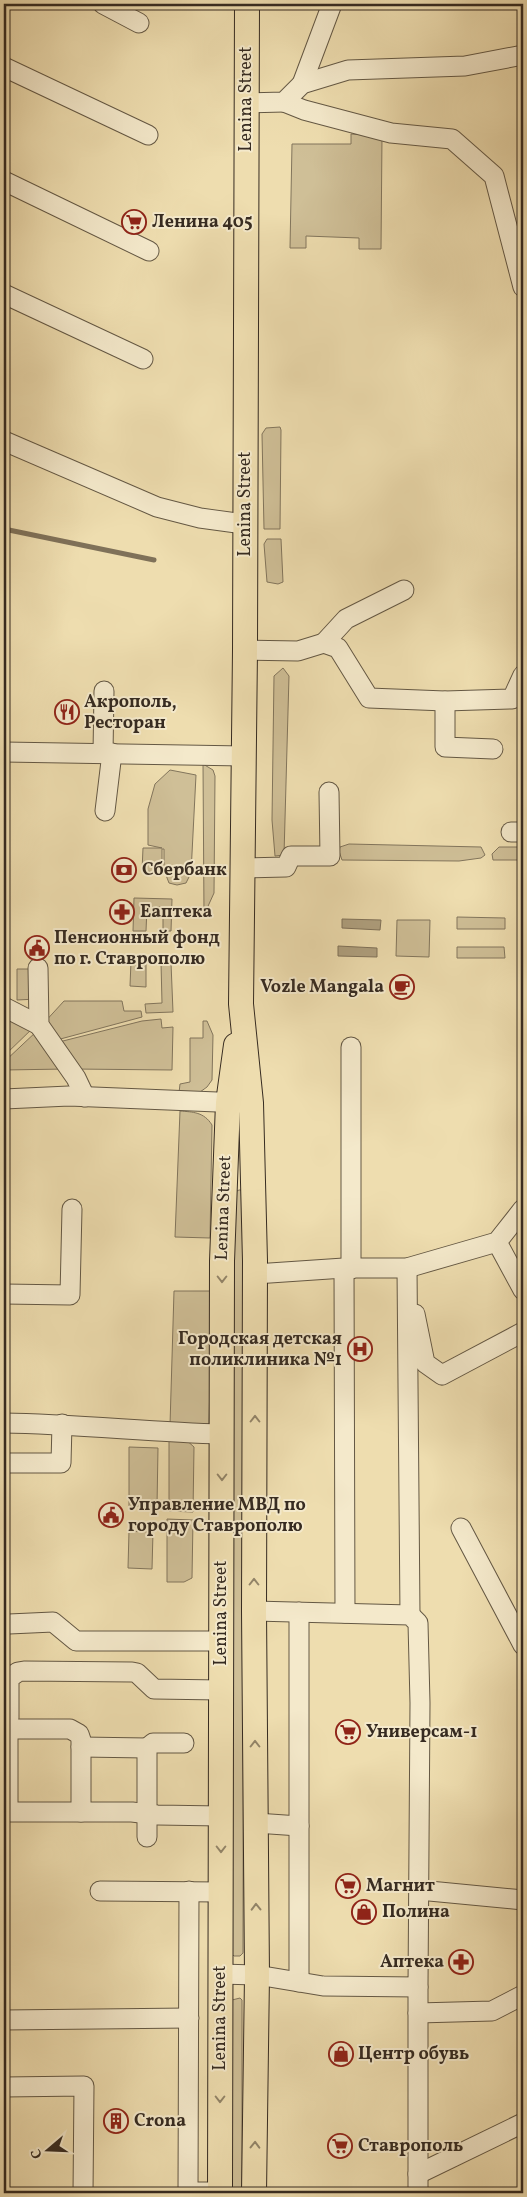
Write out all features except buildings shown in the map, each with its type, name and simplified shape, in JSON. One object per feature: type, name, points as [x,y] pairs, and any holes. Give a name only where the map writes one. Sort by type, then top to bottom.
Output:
[{"type":"main road","name":"Lenina Street","points":[[246,4],[245,650],[240,1103],[255,1274],[256,1975],[254,2193]]},
{"type":"main road","name":"Lenina Street","points":[[220,2193],[222,1261],[240,1103]]},
{"type":"street","points":[[103,4],[140,23]]},
{"type":"street","points":[[284,102],[302,84],[332,4]]},
{"type":"street","points":[[302,84],[348,70],[458,66],[523,55]]},
{"type":"street","points":[[4,67],[148,136]]},
{"type":"street","points":[[246,103],[284,102],[304,110],[391,133],[452,139],[494,176],[523,287]]},
{"type":"street","points":[[4,181],[149,251]]},
{"type":"street","points":[[4,294],[143,359]]},
{"type":"street","points":[[4,439],[156,507],[200,518],[244,524]]},
{"type":"street","points":[[245,650],[298,651],[324,643],[346,619],[404,590]]},
{"type":"street","points":[[324,643],[338,648],[369,698],[445,701],[512,699],[523,675]]},
{"type":"street","points":[[104,691],[108,753],[105,811]]},
{"type":"street","points":[[445,701],[445,747],[493,748]]},
{"type":"street","points":[[4,752],[244,756]]},
{"type":"street","points":[[243,868],[286,867],[291,856],[298,855],[330,856],[329,792]]},
{"type":"street","points":[[38,968],[39,1026]]},
{"type":"street","points":[[4,1007],[39,1026],[76,1078],[85,1097]]},
{"type":"street","points":[[345,1613],[351,1047]]},
{"type":"street","points":[[4,1099],[85,1097],[240,1103]]},
{"type":"street","points":[[4,1294],[70,1295],[72,1209]]},
{"type":"street","points":[[255,1274],[348,1268],[407,1268],[497,1242],[523,1209]]},
{"type":"street","points":[[497,1242],[523,1290]]},
{"type":"street","points":[[407,1268],[425,1363],[442,1375],[523,1332]]},
{"type":"street","points":[[407,1268],[410,1615]]},
{"type":"street","points":[[4,1423],[62,1424],[157,1432],[222,1434]]},
{"type":"street","points":[[4,1463],[61,1463],[62,1424]]},
{"type":"street","points":[[461,1528],[523,1646]]},
{"type":"street","points":[[254,1611],[410,1615],[418,1623],[418,2193]]},
{"type":"street","points":[[299,1982],[300,1612]]},
{"type":"street","points":[[9,1624],[53,1622],[76,1640],[221,1641]]},
{"type":"street","points":[[221,1690],[154,1689],[137,1673],[132,1672],[24,1671],[6,1678],[6,1812],[221,1816]]},
{"type":"street","points":[[7,1721],[40,1724],[75,1731],[81,1740],[82,1747],[81,1812]]},
{"type":"street","points":[[82,1747],[147,1748],[153,1743],[184,1743]]},
{"type":"street","points":[[146,1836],[147,1748]]},
{"type":"street","points":[[256,1824],[299,1826]]},
{"type":"street","points":[[419,1890],[523,1900]]},
{"type":"street","points":[[100,1891],[220,1892]]},
{"type":"street","points":[[189,1891],[188,2193],[220,2193]]},
{"type":"street","points":[[220,1974],[256,1975],[323,1986],[418,1987]]},
{"type":"street","points":[[418,2013],[492,2012],[523,1995]]},
{"type":"street","points":[[4,2020],[189,2018]]},
{"type":"street","points":[[4,2087],[84,2086],[84,2193]]},
{"type":"street","points":[[418,2174],[523,2123]]},
{"type":"shaded area","points":[[351,134],[382,136],[381,249],[359,249],[359,238],[306,236],[306,248],[290,248],[292,144],[351,144]]},
{"type":"shaded area","points":[[280,427],[280,529],[264,529],[262,434],[266,428]]},
{"type":"shaded area","points":[[267,539],[281,539],[283,582],[278,584],[267,582],[264,544]]},
{"type":"shaded area","points":[[283,668],[289,676],[284,855],[275,856],[272,820],[274,676]]},
{"type":"shaded area","points":[[203,764],[213,770],[215,776],[214,893],[204,915]]},
{"type":"shaded area","points":[[170,770],[196,775],[191,873],[186,883],[177,885],[169,883],[164,870],[164,849],[162,849],[162,872],[142,871],[143,848],[162,848],[148,845],[148,809],[155,784]]},
{"type":"shaded area","points":[[349,844],[481,847],[485,855],[481,858],[459,861],[342,860],[339,851],[340,847]]},
{"type":"shaded area","points":[[499,847],[523,847],[523,860],[493,860],[492,854]]},
{"type":"shaded area","points":[[134,898],[172,899],[171,931],[163,931],[163,907],[147,907],[146,931],[133,931]]},
{"type":"shaded area","points":[[457,917],[505,918],[505,929],[457,929]]},
{"type":"shaded area","points":[[342,919],[381,920],[380,930],[342,928]]},
{"type":"shaded area","points":[[397,920],[430,920],[429,957],[396,956]]},
{"type":"shaded area","points":[[338,946],[377,948],[377,957],[338,956]]},
{"type":"shaded area","points":[[457,947],[504,947],[505,958],[457,958]]},
{"type":"shaded area","points":[[131,961],[146,961],[146,987],[130,986]]},
{"type":"shaded area","points":[[161,963],[171,963],[173,1012],[146,1013],[145,1004],[162,1003]]},
{"type":"shaded area","points":[[17,969],[37,969],[37,999],[17,1000]]},
{"type":"shaded area","points":[[64,1001],[122,1001],[124,1011],[141,1011],[142,1017],[53,1041],[42,1025]]},
{"type":"shaded area","points":[[4,1010],[35,1026],[4,1056]]},
{"type":"shaded area","points":[[161,1019],[162,1028],[173,1027],[172,1070],[73,1069],[55,1043],[142,1021]]},
{"type":"shaded area","points":[[203,1021],[207,1021],[213,1035],[212,1080],[200,1092],[179,1093],[180,1084],[190,1082],[190,1038],[203,1038]]},
{"type":"shaded area","points":[[38,1030],[66,1069],[4,1070],[4,1062]]},
{"type":"shaded area","points":[[180,1111],[194,1112],[202,1115],[212,1125],[210,1238],[175,1237]]},
{"type":"shaded area","points":[[242,1190],[244,1260],[243,1953],[240,1956],[234,1956],[231,1953],[233,1260],[235,1192]]},
{"type":"shaded area","points":[[174,1291],[212,1291],[209,1424],[170,1425]]},
{"type":"shaded area","points":[[169,1437],[184,1438],[194,1447],[193,1512],[169,1511]]},
{"type":"shaded area","points":[[129,1447],[158,1448],[157,1506],[129,1506]]},
{"type":"shaded area","points":[[167,1519],[193,1520],[192,1578],[184,1582],[167,1582]]},
{"type":"shaded area","points":[[129,1531],[153,1532],[152,1569],[128,1568]]},
{"type":"shaded area","points":[[240,1998],[242,2000],[242,2193],[232,2193],[232,2000]]},
{"type":"waterway","points":[[4,529],[154,560]]},
{"type":"place","name":"Ленина 405","points":[[134,222]]},
{"type":"place","name":"Акрополь, Ресторан","points":[[67,712]]},
{"type":"place","name":"Сбербанк","points":[[124,870]]},
{"type":"place","name":"Еаптека","points":[[122,912]]},
{"type":"place","name":"Пенсионный фонд по г. Ставрополю","points":[[37,948]]},
{"type":"place","name":"Vozle Mangala","points":[[402,987]]},
{"type":"place","name":"Городская детская поликлиника №1","points":[[360,1349]]},
{"type":"place","name":"Управление МВД по городу Ставрополю","points":[[111,1515]]},
{"type":"place","name":"Универсам-1","points":[[348,1732]]},
{"type":"place","name":"Магнит","points":[[348,1886]]},
{"type":"place","name":"Полина","points":[[364,1912]]},
{"type":"place","name":"Аптека","points":[[461,1962]]},
{"type":"place","name":"Центр обувь","points":[[341,2054]]},
{"type":"place","name":"Crona","points":[[116,2121]]},
{"type":"place","name":"Ставрополь","points":[[340,2146]]}]
